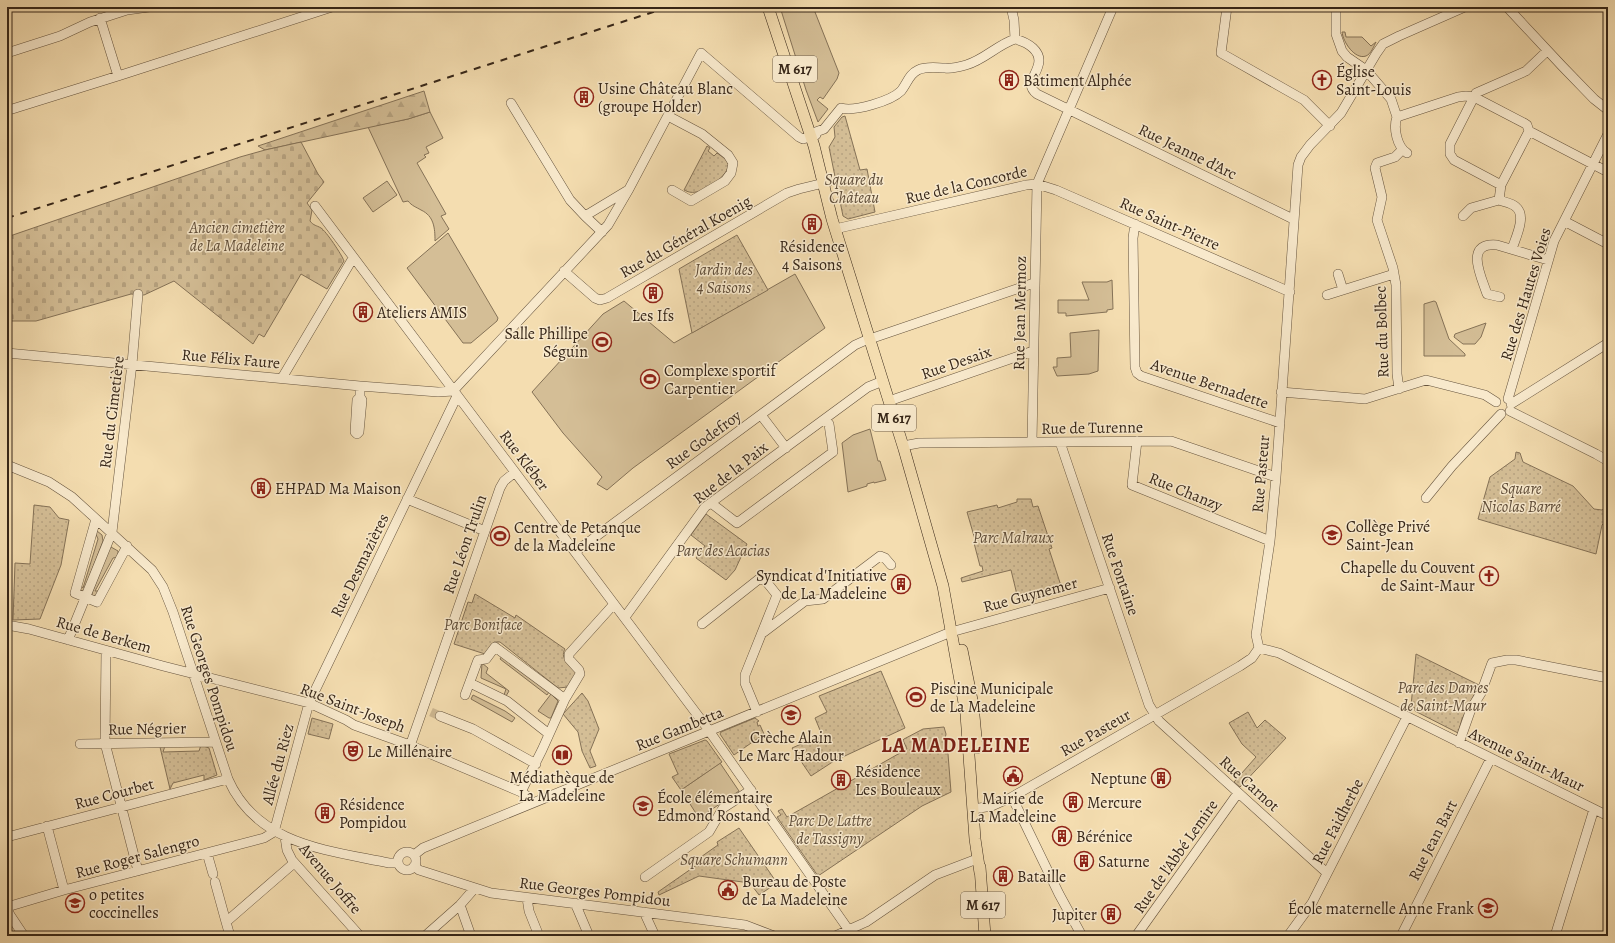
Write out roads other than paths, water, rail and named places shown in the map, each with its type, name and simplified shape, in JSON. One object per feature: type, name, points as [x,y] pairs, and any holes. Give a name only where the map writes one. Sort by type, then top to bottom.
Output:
[{"type":"main road","name":"M 617","points":[[768,7],[806,122],[813,135]]},
{"type":"main road","name":"M 617","points":[[772,7],[793,65],[826,182],[842,251],[903,446],[943,586],[954,631],[966,714],[976,809],[985,936]]},
{"type":"main road","name":"M 617","points":[[976,809],[977,859],[980,873]]},
{"type":"street","points":[[7,53],[60,36],[69,35],[101,21],[142,12],[150,7]]},
{"type":"street","points":[[9,110],[332,7]]},
{"type":"street","points":[[787,128],[801,138],[813,135],[827,126],[841,108],[853,110],[896,95],[903,88],[911,75],[916,71],[929,67],[951,68],[978,60],[999,46],[1015,39],[1014,20],[1011,7]]},
{"type":"street","name":"Rue de la Concorde","points":[[836,228],[1026,185],[1037,184],[1113,7]]},
{"type":"street","points":[[1227,7],[1221,53],[1304,100],[1330,126]]},
{"type":"street","points":[[1336,7],[1336,34],[1339,46],[1347,57],[1366,70],[1391,99],[1397,117],[1458,97],[1474,97],[1524,123],[1527,125],[1529,131],[1608,172]]},
{"type":"street","name":"Rue Pasteur","points":[[976,809],[996,805],[1012,797],[1240,666],[1252,658],[1259,648],[1257,633],[1270,541],[1276,477],[1281,392],[1290,292],[1296,174],[1299,160],[1341,113],[1378,51],[1387,41],[1465,7]]},
{"type":"street","points":[[1507,7],[1594,99],[1608,110]]},
{"type":"street","points":[[101,21],[118,76]]},
{"type":"street","name":"Rue Jeanne d'Arc","points":[[1015,39],[1029,45],[1037,54],[1038,66],[1031,83],[1032,90],[1037,94],[1293,219]]},
{"type":"street","points":[[1501,185],[1456,162],[1450,154],[1450,144],[1476,93],[1526,71],[1548,51]]},
{"type":"street","name":"Rue Desmazières","points":[[309,703],[407,499],[455,393],[564,271],[602,232],[610,221],[629,189],[702,53],[787,128]]},
{"type":"street","points":[[511,103],[567,195],[585,216],[602,232]]},
{"type":"street","points":[[668,116],[702,134],[728,155],[733,163],[731,173],[725,181],[691,201]]},
{"type":"street","name":"Rue du Bolbec","points":[[1397,117],[1395,128],[1404,151],[1395,157],[1375,165],[1375,168],[1382,193],[1381,204],[1377,212],[1377,224],[1394,274],[1396,290],[1397,374],[1399,388]]},
{"type":"street","points":[[787,128],[799,129],[804,126],[806,122]]},
{"type":"street","points":[[1498,200],[1501,185],[1529,131]]},
{"type":"street","name":"Rue des Hautes Voies","points":[[1510,405],[1554,241],[1608,134]]},
{"type":"street","name":"Rue du Général Koenig","points":[[564,271],[593,296],[600,300],[611,296],[792,191],[826,182]]},
{"type":"street","name":"Rue Saint-Pierre","points":[[1037,184],[1051,188],[1290,292]]},
{"type":"street","name":"Rue Jean Mermoz","points":[[1032,442],[1037,184]]},
{"type":"street","points":[[585,216],[629,189]]},
{"type":"street","points":[[672,190],[691,201]]},
{"type":"street","points":[[1381,204],[1391,195]]},
{"type":"street","points":[[1463,216],[1471,208],[1498,200],[1516,206],[1520,213],[1521,220],[1512,250]]},
{"type":"street","points":[[691,201],[692,211]]},
{"type":"street","name":"Rue Kléber","points":[[315,206],[710,731],[848,929]]},
{"type":"street","points":[[1564,221],[1608,244]]},
{"type":"street","name":"Avenue Bernadette","points":[[1135,224],[1133,238],[1135,367],[1137,373],[1141,376],[1280,423]]},
{"type":"street","points":[[1500,297],[1487,294],[1476,263],[1476,256],[1483,248],[1490,245],[1497,245],[1548,260]]},
{"type":"street","points":[[282,378],[353,258]]},
{"type":"street","points":[[1338,274],[1343,290]]},
{"type":"street","name":"Rue du Bolbec","points":[[1327,295],[1394,274]]},
{"type":"street","name":"Rue Godefroy","points":[[575,552],[855,345],[1034,283]]},
{"type":"street","name":"Rue du Cimetière","points":[[68,640],[112,532],[132,364],[138,294]]},
{"type":"street","points":[[1608,343],[1510,405],[1507,414],[1501,414],[1495,408],[1496,402],[1501,398],[1510,405],[1608,461]]},
{"type":"street","name":"Rue Desaix","points":[[889,401],[1033,352]]},
{"type":"street","name":"Rue Félix Faure","points":[[7,353],[360,386],[455,393]]},
{"type":"street","points":[[1281,392],[1362,399],[1430,380],[1485,395],[1496,402]]},
{"type":"street","name":"Rue de la Paix","points":[[625,617],[698,514],[710,503],[871,386],[883,381]]},
{"type":"street","points":[[360,386],[360,397]]},
{"type":"street","points":[[1426,498],[1452,466],[1501,414]]},
{"type":"street","points":[[761,415],[786,448]]},
{"type":"street","points":[[710,503],[737,523],[833,452],[829,424],[825,420]]},
{"type":"street","name":"Rue Chanzy","points":[[1137,441],[1132,485],[1270,541]]},
{"type":"street","name":"Rue Fontaine","points":[[1060,442],[1149,705],[1154,715]]},
{"type":"street","name":"Rue de Turenne","points":[[903,446],[919,443],[1176,442],[1276,477]]},
{"type":"street","name":"Rue Georges Pompidou","points":[[8,469],[55,486],[72,497],[152,570],[163,587],[173,612],[228,779],[235,794],[257,820],[274,832],[285,837],[334,852],[389,863],[398,863]]},
{"type":"street","name":"Rue Léon Trulin","points":[[410,746],[427,710],[501,485],[515,472]]},
{"type":"street","points":[[407,499],[485,531]]},
{"type":"street","points":[[96,519],[75,593],[97,602],[127,546]]},
{"type":"street","points":[[764,632],[805,601],[823,599],[880,556],[885,558],[891,565]]},
{"type":"street","points":[[702,624],[759,579],[765,580],[777,596],[764,632],[745,675],[745,683],[757,712]]},
{"type":"street","name":"Rue Guynemer","points":[[954,631],[1110,588]]},
{"type":"street","points":[[530,804],[527,796],[521,792],[536,764],[564,699],[580,674],[579,670],[569,659],[569,654],[614,604]]},
{"type":"street","name":"Rue de Berkem","points":[[7,625],[29,628],[106,651],[193,673]]},
{"type":"street","name":"Rue Gambetta","points":[[414,855],[423,848],[954,631]]},
{"type":"street","points":[[465,695],[478,660],[486,659],[495,647],[564,699]]},
{"type":"street","name":"Avenue Saint-Maur","points":[[1259,648],[1280,653],[1608,816]]},
{"type":"street","points":[[106,651],[105,744],[138,871]]},
{"type":"street","points":[[1459,743],[1471,709],[1481,693],[1492,663],[1516,660],[1608,678]]},
{"type":"street","name":"Rue Saint-Joseph","points":[[193,673],[309,703],[346,720],[354,726],[410,746],[521,792]]},
{"type":"street","points":[[470,683],[507,701],[549,734]]},
{"type":"street","name":"Allée du Riez","points":[[274,832],[309,703]]},
{"type":"street","name":"Rue Carnot","points":[[1154,715],[1327,873]]},
{"type":"street","points":[[440,716],[473,729],[536,764]]},
{"type":"street","name":"Rue Faidherbe","points":[[1291,935],[1312,903],[1407,717]]},
{"type":"street","name":"Rue Négrier","points":[[80,744],[215,742]]},
{"type":"street","name":"Rue Jean Bart","points":[[1401,936],[1491,758]]},
{"type":"street","name":"Rue Courbet","points":[[7,837],[228,779]]},
{"type":"street","points":[[644,877],[709,832],[723,808],[751,790]]},
{"type":"street","name":"Rue de l'Abbé Lemire","points":[[1136,936],[1238,793]]},
{"type":"street","points":[[1012,797],[1059,894],[1082,936]]},
{"type":"street","points":[[1555,936],[1594,809]]},
{"type":"street","points":[[47,826],[64,890]]},
{"type":"street","name":"Rue Roger Salengro","points":[[7,908],[64,890],[267,837],[274,832]]},
{"type":"street","name":"Avenue Joffre","points":[[285,837],[288,854],[294,863],[360,936]]},
{"type":"street","points":[[409,852],[414,855],[416,860],[414,866],[410,869],[401,867],[398,863],[399,857],[403,853],[409,852]]},
{"type":"street","points":[[207,853],[230,936]]},
{"type":"street","points":[[835,936],[866,922],[935,874],[977,859]]},
{"type":"street","points":[[226,922],[294,863]]},
{"type":"street","name":"Rue Georges Pompidou","points":[[414,866],[419,870],[491,894],[735,924],[774,936]]},
{"type":"street","points":[[425,936],[460,905],[474,889]]},
{"type":"street","points":[[527,898],[529,911],[539,936]]},
{"type":"street","points":[[575,904],[589,936]]},
{"type":"street","points":[[460,905],[470,936]]},
{"type":"street","points":[[7,908],[24,936]]},
{"type":"street","points":[[644,912],[655,936]]},
{"type":"tunnel","points":[[431,712],[440,716]]},
{"type":"railway","points":[[7,218],[669,7]]},
{"type":"place","name":"Bâtiment Alphée","points":[[1009,80]]},
{"type":"place","name":"Église Saint-Louis","points":[[1322,80]]},
{"type":"place","name":"Usine Château Blanc (groupe Holder)","points":[[584,97]]},
{"type":"place","name":"Résidence 4 Saisons","points":[[812,224]]},
{"type":"place","name":"Les Ifs","points":[[653,293]]},
{"type":"place","name":"Ateliers AMIS","points":[[363,312]]},
{"type":"place","name":"Salle Phillipe Séguin","points":[[602,342]]},
{"type":"place","name":"Complexe sportif Carpentier","points":[[650,379]]},
{"type":"place","name":"EHPAD Ma Maison","points":[[261,488]]},
{"type":"place","name":"Collège Privé Saint-Jean","points":[[1332,535]]},
{"type":"place","name":"Centre de Petanque de la Madeleine","points":[[500,536]]},
{"type":"place","name":"Chapelle du Couvent de Saint-Maur","points":[[1489,576]]},
{"type":"place","name":"Syndicat d'Initiative de La Madeleine","points":[[901,584]]},
{"type":"place","name":"Piscine Municipale de La Madeleine","points":[[916,697]]},
{"type":"place","name":"Crèche Alain Le Marc Hadour","points":[[791,715]]},
{"type":"place","name":"Le Millénaire","points":[[353,751]]},
{"type":"place","name":"Médiathèque de La Madeleine","points":[[562,755]]},
{"type":"place","name":"Mairie de La Madeleine","points":[[1013,776]]},
{"type":"place","name":"Neptune","points":[[1161,778]]},
{"type":"place","name":"Résidence Les Bouleaux","points":[[841,780]]},
{"type":"place","name":"Mercure","points":[[1073,802]]},
{"type":"place","name":"École élémentaire Edmond Rostand","points":[[643,806]]},
{"type":"place","name":"Résidence Pompidou","points":[[325,813]]},
{"type":"place","name":"Bérénice","points":[[1062,836]]},
{"type":"place","name":"Saturne","points":[[1084,861]]},
{"type":"place","name":"Bataille","points":[[1003,876]]},
{"type":"place","name":"Bureau de Poste de La Madeleine","points":[[728,890]]},
{"type":"place","name":"o petites coccinelles","points":[[75,903]]},
{"type":"place","name":"École maternelle Anne Frank","points":[[1488,908]]},
{"type":"place","name":"Jupiter","points":[[1111,914]]},
{"type":"district","name":"LA MADELEINE","points":[[956,745]]},
{"type":"park label","name":"Square du Château","points":[[854,188]]},
{"type":"park label","name":"Ancien cimetière de La Madeleine","points":[[237,236]]},
{"type":"park label","name":"Jardin des 4 Saisons","points":[[724,278]]},
{"type":"park label","name":"Square Nicolas Barré","points":[[1521,497]]},
{"type":"park label","name":"Parc Malraux","points":[[1013,537]]},
{"type":"park label","name":"Parc des Acacias","points":[[723,550]]},
{"type":"park label","name":"Parc Boniface","points":[[483,624]]},
{"type":"park label","name":"Parc des Dames de Saint-Maur","points":[[1443,696]]},
{"type":"park label","name":"Parc De Lattre de Tassigny","points":[[830,829]]},
{"type":"park label","name":"Square Schumann","points":[[734,859]]}]
